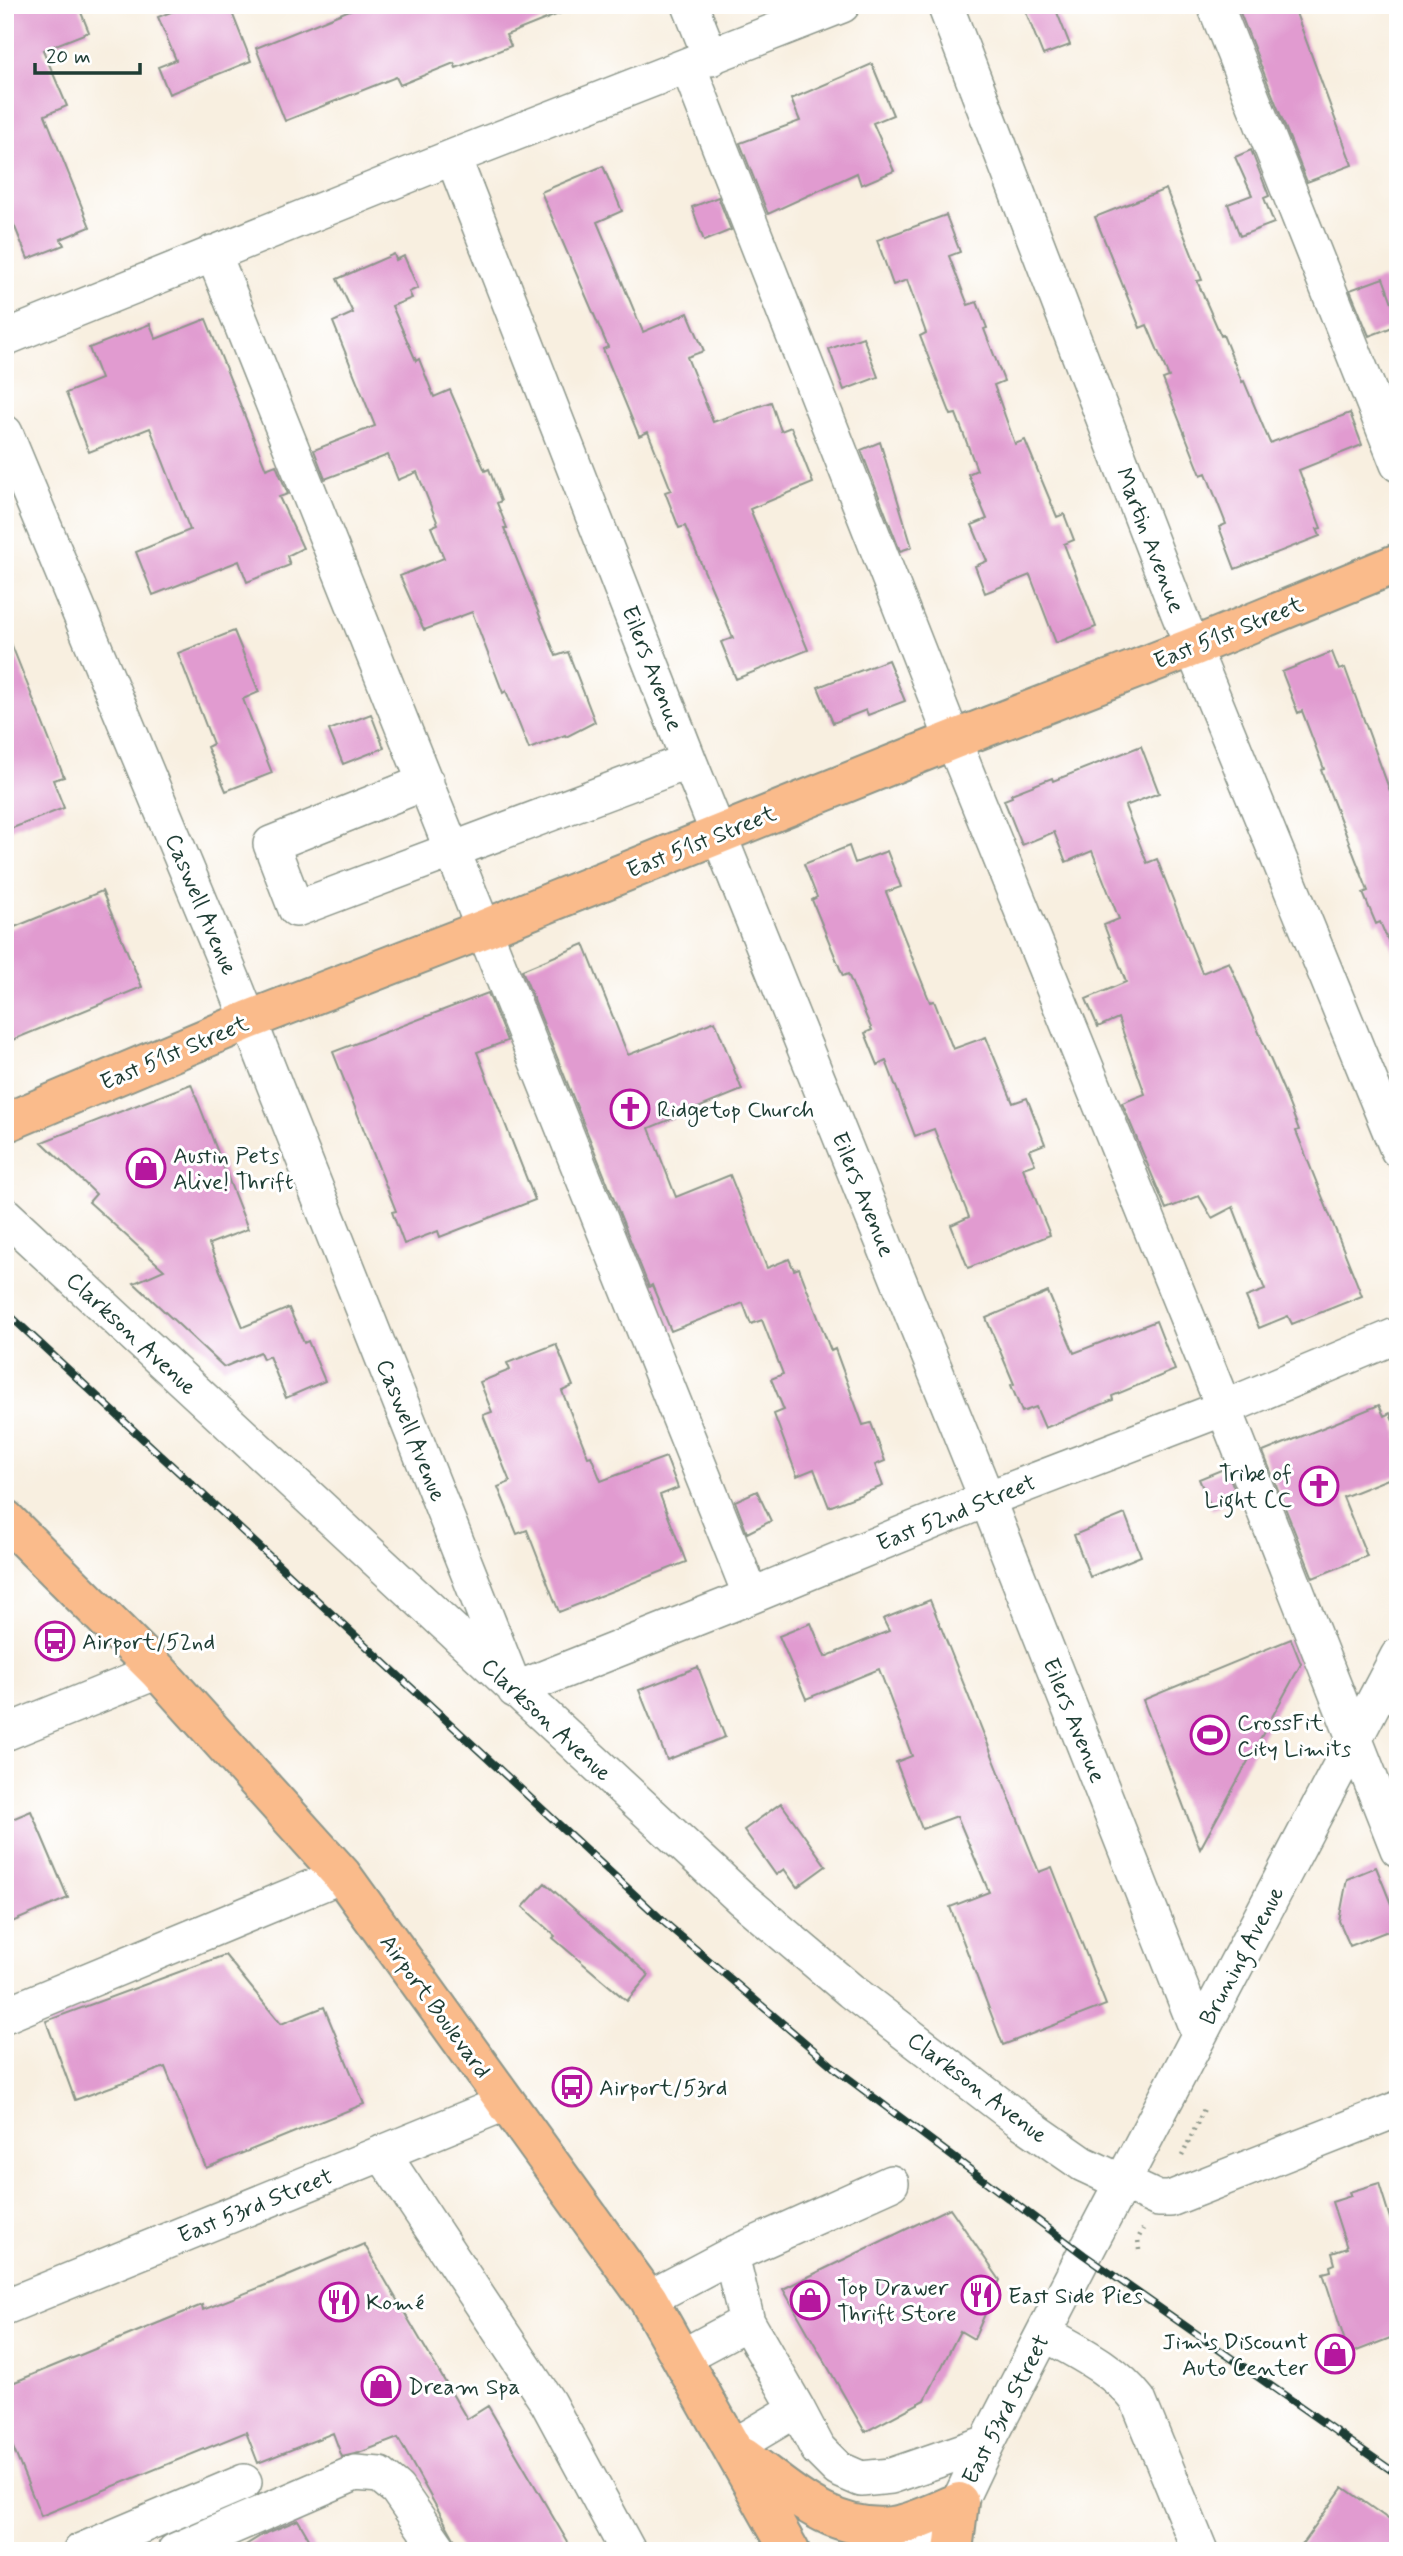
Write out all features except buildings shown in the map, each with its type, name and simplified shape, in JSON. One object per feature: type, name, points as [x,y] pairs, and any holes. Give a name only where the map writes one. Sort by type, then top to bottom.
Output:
[{"type":"main road","name":"East 51st Street","points":[[5,1123],[249,1020],[484,929],[1398,563]]},
{"type":"main road","name":"Airport Boulevard","points":[[5,1519],[158,1671],[342,1875],[648,2299],[790,2551]]},
{"type":"main road","points":[[734,2449],[822,2514],[860,2527],[895,2526],[959,2502],[953,2551]]},
{"type":"street","points":[[690,5],[700,62],[953,740],[1224,1408],[1398,1849]]},
{"type":"street","points":[[5,338],[842,5]]},
{"type":"street","name":"Martin Avenue","points":[[945,5],[1193,647],[1398,1150]]},
{"type":"street","points":[[1215,5],[1398,464]]},
{"type":"street","name":"Eilers Avenue","points":[[453,158],[689,761],[987,1499],[1199,2034]]},
{"type":"street","points":[[213,253],[751,1596]]},
{"type":"street","name":"Caswell Avenue","points":[[5,433],[249,1020],[515,1690]]},
{"type":"street","points":[[426,782],[271,844],[296,909],[689,761]]},
{"type":"street","name":"Clarkson Avenue","points":[[5,1215],[742,1899],[851,1992],[1027,2126],[1083,2164],[1121,2182]]},
{"type":"street","name":"East 52nd Street","points":[[515,1690],[987,1499],[1224,1408],[1398,1335]]},
{"type":"street","name":"Bruning Avenue","points":[[1084,2255],[1398,1656]]},
{"type":"street","points":[[5,1733],[158,1671]]},
{"type":"street","points":[[5,2015],[342,1875]]},
{"type":"street","name":"East 53rd Street","points":[[5,2307],[505,2103]]},
{"type":"street","points":[[1121,2182],[1158,2199],[1170,2199],[1398,2109]]},
{"type":"street","points":[[382,2153],[548,2403],[628,2551]]},
{"type":"street","points":[[648,2299],[731,2255],[891,2183]]},
{"type":"street","points":[[731,2255],[747,2322],[818,2449],[838,2469],[862,2479],[891,2476],[987,2444]]},
{"type":"street","name":"East 53rd Street","points":[[910,2551],[933,2533],[959,2502],[1084,2255]]},
{"type":"street","points":[[682,2357],[747,2322]]},
{"type":"street","points":[[1044,2333],[1099,2365],[1125,2384],[1138,2400],[1200,2551]]},
{"type":"street","points":[[734,2449],[797,2409]]},
{"type":"street","points":[[175,2551],[355,2473],[380,2475],[397,2489],[440,2551]]},
{"type":"street","points":[[81,2551],[244,2482]]},
{"type":"railway","points":[[5,1311],[664,1922],[837,2070],[1084,2255],[1398,2475]]},
{"type":"place","name":"Ridgetop Church","points":[[630,1109]]},
{"type":"place","name":"Austin Pets Alive! Thrift","points":[[146,1168]]},
{"type":"place","name":"Tribe of Light CC","points":[[1319,1486]]},
{"type":"place","name":"Airport/52nd","points":[[55,1641]]},
{"type":"place","name":"CrossFit City Limits","points":[[1210,1735]]},
{"type":"place","name":"Airport/53rd","points":[[572,2087]]},
{"type":"place","name":"East Side Pies","points":[[981,2295]]},
{"type":"place","name":"Top Drawer Thrift Store","points":[[810,2300]]},
{"type":"place","name":"Komé","points":[[339,2302]]},
{"type":"place","name":"Jim's Discount Auto Center","points":[[1335,2354]]},
{"type":"place","name":"Dream Spa","points":[[381,2386]]}]
